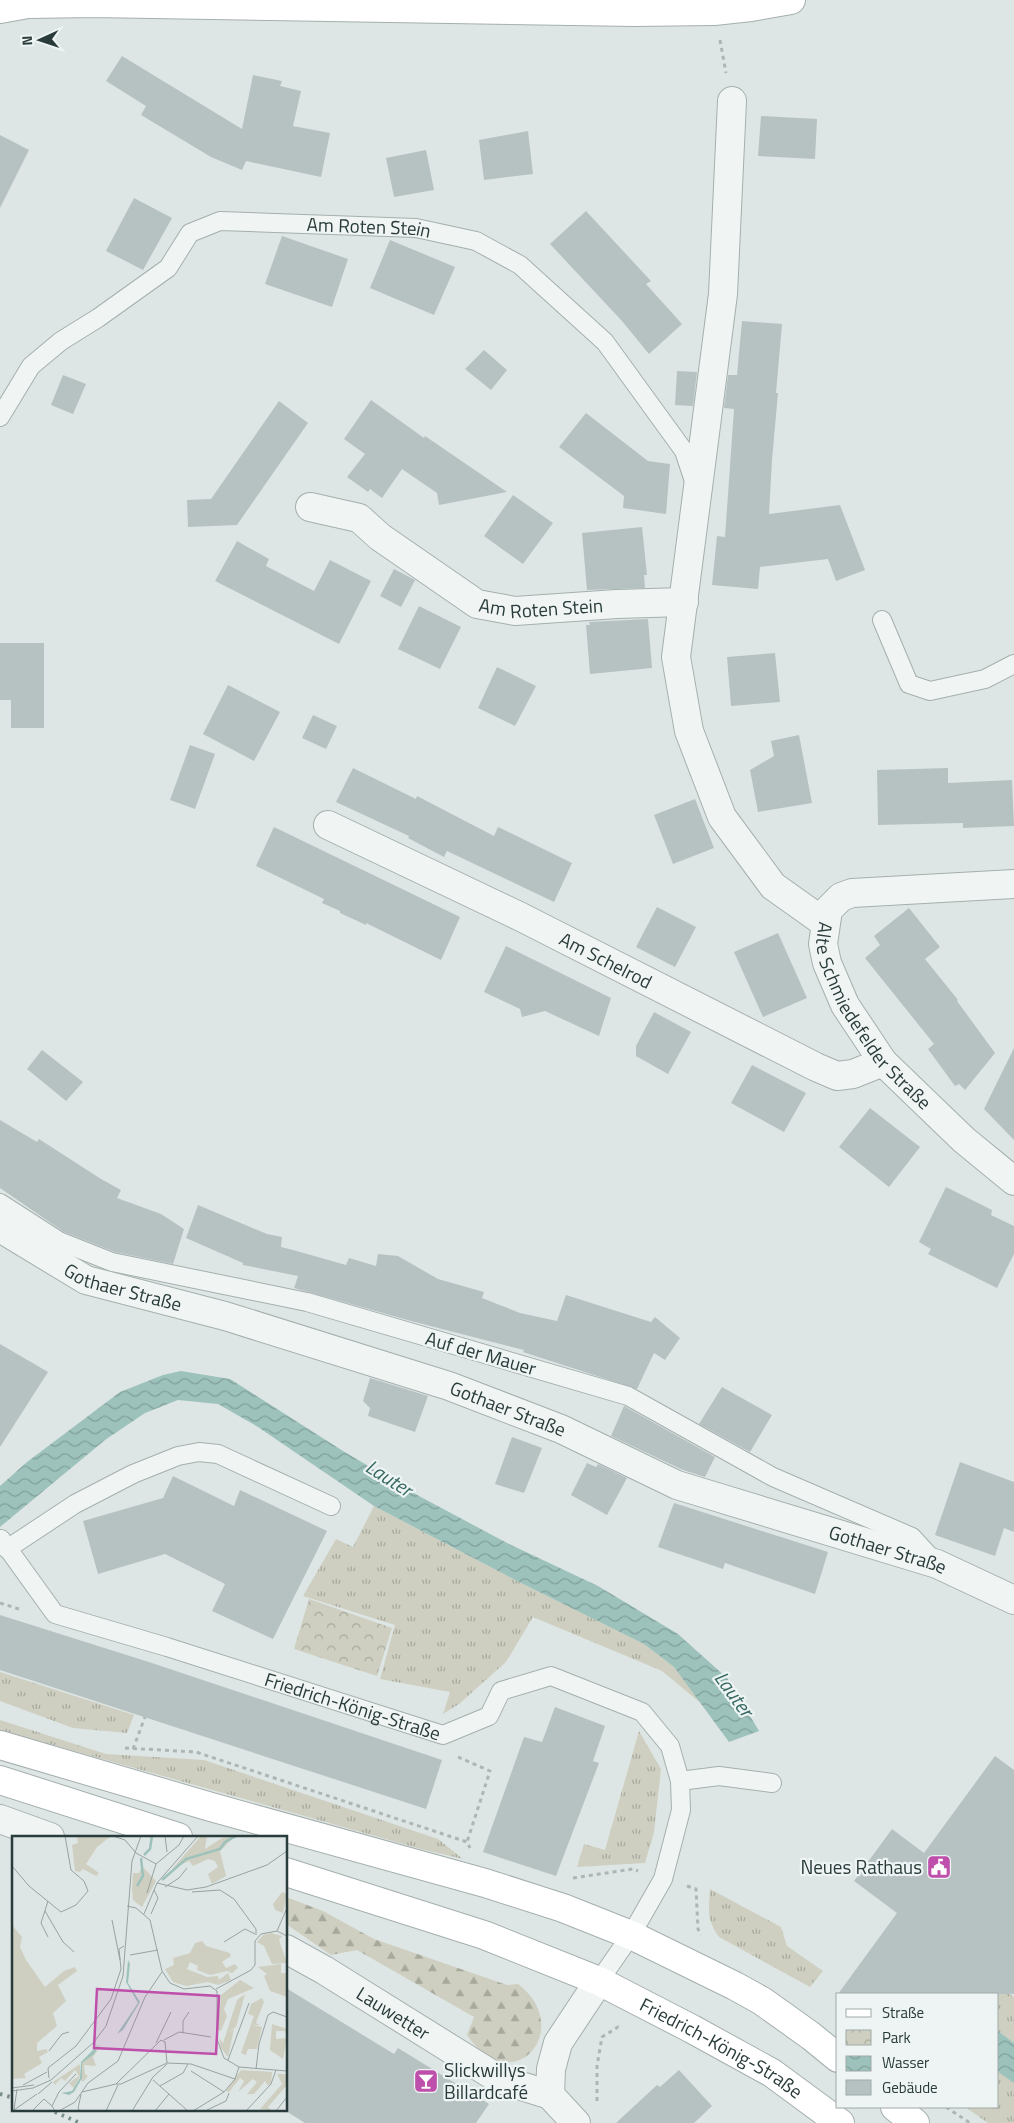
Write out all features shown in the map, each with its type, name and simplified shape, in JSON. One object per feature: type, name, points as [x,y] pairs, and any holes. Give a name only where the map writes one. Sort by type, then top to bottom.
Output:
[{"type":"main road","points":[[0,9],[28,4],[102,3],[634,12],[714,11],[791,0]]},
{"type":"main road","points":[[0,1745],[211,1807],[485,1883],[563,1908],[631,1935],[762,2001],[836,2056]]},
{"type":"main road","points":[[0,1780],[175,1836]]},
{"type":"main road","name":"Friedrich-König-Straße","points":[[288,1873],[484,1935],[599,1981],[692,2029],[772,2074],[840,2123]]},
{"type":"main road","points":[[896,2108],[915,2123]]},
{"type":"street","name":"Am Roten Stein","points":[[732,101],[723,294],[676,657],[689,731],[722,817],[773,886],[825,924]]},
{"type":"street","name":"Am Roten Stein","points":[[310,507],[359,518],[380,537],[477,604],[515,611],[617,604],[684,602]]},
{"type":"street","name":"Am Schelrod","points":[[328,825],[521,917],[816,1068],[837,1076],[853,1074],[883,1062]]},
{"type":"street","name":"Alte Schmiedefelder Straße","points":[[1014,884],[852,893],[841,897],[828,910],[823,944],[827,963],[845,1005],[883,1062],[964,1140],[1014,1181]]},
{"type":"street","name":"Gothaer Straße","points":[[0,1228],[86,1280],[225,1316],[449,1386],[561,1429],[677,1485],[937,1564],[1014,1600]]},
{"type":"street","points":[[0,1819],[47,1836]]},
{"type":"street","name":"Lauwetter","points":[[288,1950],[324,1970],[499,2079],[550,2095],[576,2123]]},
{"type":"street","points":[[550,2095],[551,2070],[558,2044],[599,1981]]},
{"type":"lane","name":"Am Roten Stein","points":[[0,417],[31,366],[61,341],[114,307],[168,268],[190,233],[220,221],[416,228],[476,241],[520,265],[605,342],[684,451],[698,491]]},
{"type":"lane","points":[[882,620],[909,684],[930,691],[985,679],[1014,664]]},
{"type":"lane","name":"Auf der Mauer","points":[[0,1203],[59,1241],[112,1262],[307,1302],[628,1396],[773,1477],[912,1536],[937,1564]]},
{"type":"lane","points":[[4,1544],[133,1474],[178,1456],[200,1452],[218,1454],[331,1506]]},
{"type":"lane","name":"Friedrich-König-Straße","points":[[4,1544],[55,1614],[176,1650],[442,1735],[489,1716],[501,1690],[551,1676],[642,1712],[670,1746],[680,1781],[680,1810],[663,1879],[631,1935],[599,1981]]},
{"type":"lane","points":[[680,1781],[719,1776],[772,1783]]},
{"type":"path","points":[[714,11],[732,101]]},
{"type":"path","points":[[133,1749],[145,1717]]},
{"type":"path","points":[[442,1735],[453,1755],[490,1771],[467,1842]]},
{"type":"path","points":[[596,2104],[597,2066],[602,2037],[618,2027],[625,2028]]},
{"type":"path","points":[[948,2108],[970,2123]]},
{"type":"green space","points":[[374,1506],[517,1581],[644,1644],[674,1667],[703,1705],[662,1671],[533,1617],[506,1662],[459,1704],[443,1714],[450,1692],[380,1679],[395,1625],[303,1596],[336,1539],[353,1547]]},
{"type":"green space","points":[[309,1599],[392,1628],[377,1676],[294,1649]]},
{"type":"green space","points":[[0,1672],[134,1715],[127,1733],[73,1728],[0,1701]]},
{"type":"green space","points":[[0,1720],[106,1754],[204,1760],[438,1839],[463,1859],[421,1849],[0,1730]]},
{"type":"green space","points":[[639,1731],[661,1769],[654,1832],[645,1863],[577,1867],[584,1844],[605,1850]]},
{"type":"green space","points":[[710,1889],[781,1927],[787,1946],[823,1971],[810,1987],[719,1937],[710,1919]]},
{"type":"green space","points":[[288,1898],[323,1911],[374,1939],[507,1985],[518,1984],[534,2002],[541,2020],[539,2037],[532,2052],[519,2060],[503,2062],[485,2054],[467,2035],[474,2017],[357,1950],[331,1955],[288,1925]]},
{"type":"green space","points":[[968,1964],[1014,1997],[1014,2043],[999,2032],[999,1993],[966,1993],[953,1984]]},
{"type":"green space","points":[[999,2073],[1014,2083],[1014,2123],[988,2123],[966,2108],[999,2108]]},
{"type":"water","name":"Lauter","points":[[181,1371],[230,1379],[343,1451],[419,1496],[507,1543],[598,1586],[678,1634],[727,1678],[759,1731],[729,1742],[674,1667],[644,1644],[517,1581],[374,1506],[258,1427],[218,1404],[178,1400],[145,1413],[105,1440],[0,1527],[0,1486],[27,1462],[120,1392],[163,1375]]},
{"type":"water","points":[[999,2032],[1014,2043],[1014,2083],[999,2073]]},
{"type":"building","points":[[122,56],[242,129],[253,75],[282,81],[280,86],[301,91],[293,126],[330,133],[321,177],[246,161],[242,170],[211,157],[141,115],[146,106],[106,81]]},
{"type":"building","points":[[761,116],[817,119],[815,159],[758,156]]},
{"type":"building","points":[[528,131],[533,174],[484,180],[479,140]]},
{"type":"building","points":[[0,135],[29,150],[0,208]]},
{"type":"building","points":[[426,150],[434,190],[394,197],[386,158]]},
{"type":"building","points":[[134,198],[172,218],[143,270],[106,251]]},
{"type":"building","points":[[586,211],[651,281],[646,284],[682,324],[649,354],[622,321],[550,244]]},
{"type":"building","points":[[282,236],[348,259],[332,307],[265,284]]},
{"type":"building","points":[[390,240],[455,267],[434,315],[370,288]]},
{"type":"building","points":[[742,321],[782,324],[769,514],[840,505],[865,570],[836,581],[828,559],[760,567],[758,589],[712,585],[717,536],[725,537],[734,409],[724,408],[728,375],[737,375]]},
{"type":"building","points":[[484,350],[507,370],[491,390],[465,369]]},
{"type":"building","points":[[677,371],[697,372],[693,406],[675,405]]},
{"type":"building","points":[[63,375],[86,384],[73,414],[51,405]]},
{"type":"building","points":[[371,400],[424,438],[425,436],[507,492],[439,505],[437,493],[402,469],[382,498],[370,489],[368,492],[347,477],[365,454],[344,439]]},
{"type":"building","points":[[279,401],[308,423],[237,525],[188,527],[187,500],[211,499]]},
{"type":"building","points":[[586,413],[648,461],[670,464],[666,514],[623,508],[624,496],[559,447]]},
{"type":"building","points":[[513,495],[553,523],[523,564],[484,536]]},
{"type":"building","points":[[642,527],[647,575],[644,575],[645,588],[587,590],[582,533]]},
{"type":"building","points":[[237,541],[269,559],[266,566],[314,591],[330,560],[371,581],[339,644],[215,581]]},
{"type":"building","points":[[394,569],[415,580],[401,607],[380,596]]},
{"type":"building","points":[[419,606],[461,627],[440,669],[398,649]]},
{"type":"building","points":[[648,619],[652,668],[590,674],[586,625],[590,625],[589,622]]},
{"type":"building","points":[[0,643],[44,643],[44,728],[11,728],[11,700],[0,700]]},
{"type":"building","points":[[775,653],[780,702],[731,706],[727,657]]},
{"type":"building","points":[[497,667],[536,686],[515,726],[478,708]]},
{"type":"building","points":[[228,685],[280,712],[254,761],[203,734]]},
{"type":"building","points":[[313,715],[337,726],[326,749],[302,738]]},
{"type":"building","points":[[799,735],[812,803],[758,812],[750,770],[774,756],[771,741]]},
{"type":"building","points":[[190,745],[215,754],[195,809],[170,800]]},
{"type":"building","points":[[353,768],[416,799],[417,796],[494,836],[498,827],[572,863],[554,902],[447,851],[444,857],[408,838],[409,836],[336,802]]},
{"type":"building","points":[[948,768],[948,783],[1012,780],[1014,826],[963,828],[963,823],[878,825],[877,770]]},
{"type":"building","points":[[695,799],[714,848],[673,864],[654,815]]},
{"type":"building","points":[[274,827],[460,917],[441,960],[366,923],[366,925],[340,913],[340,911],[322,903],[324,899],[256,866]]},
{"type":"building","points":[[657,907],[696,927],[675,967],[636,947]]},
{"type":"building","points":[[909,908],[940,947],[925,959],[958,1000],[995,1053],[965,1090],[959,1084],[955,1086],[928,1049],[934,1044],[865,958],[880,945],[874,936]]},
{"type":"building","points":[[778,933],[807,998],[763,1017],[734,952]]},
{"type":"building","points":[[506,946],[611,998],[599,1036],[545,1011],[522,1017],[520,1009],[484,992]]},
{"type":"building","points":[[654,1012],[691,1032],[668,1074],[636,1056],[636,1046]]},
{"type":"building","points":[[1014,1048],[1014,1140],[984,1109]]},
{"type":"building","points":[[42,1050],[83,1082],[66,1101],[27,1069]]},
{"type":"building","points":[[752,1065],[806,1093],[784,1132],[731,1103]]},
{"type":"building","points":[[870,1108],[920,1147],[889,1187],[839,1147]]},
{"type":"building","points":[[0,1120],[37,1142],[39,1139],[121,1190],[117,1198],[161,1214],[184,1229],[173,1264],[115,1252],[64,1232],[0,1188]]},
{"type":"building","points":[[946,1187],[992,1210],[991,1215],[1014,1226],[1014,1254],[997,1288],[928,1254],[931,1249],[919,1242]]},
{"type":"building","points":[[198,1205],[267,1234],[282,1237],[281,1247],[346,1265],[349,1258],[376,1266],[378,1254],[398,1256],[438,1279],[484,1292],[482,1298],[520,1313],[557,1321],[566,1295],[651,1322],[655,1317],[680,1338],[665,1360],[654,1353],[637,1389],[523,1352],[524,1350],[294,1288],[298,1276],[243,1265],[243,1263],[186,1238]]},
{"type":"building","points":[[0,1344],[48,1372],[0,1447]]},
{"type":"building","points":[[370,1378],[428,1396],[415,1432],[368,1416],[370,1408],[363,1401]]},
{"type":"building","points":[[722,1387],[772,1415],[750,1452],[699,1424]]},
{"type":"building","points":[[624,1406],[715,1457],[705,1477],[683,1470],[611,1436]]},
{"type":"building","points":[[512,1437],[542,1448],[524,1493],[495,1484]]},
{"type":"building","points":[[960,1462],[1014,1482],[1014,1532],[1004,1528],[995,1556],[935,1535]]},
{"type":"building","points":[[587,1463],[596,1467],[598,1464],[627,1478],[607,1515],[571,1495]]},
{"type":"building","points":[[173,1476],[234,1506],[240,1490],[327,1531],[273,1639],[212,1611],[225,1584],[165,1554],[98,1574],[83,1521],[163,1498]]},
{"type":"building","points":[[674,1503],[828,1552],[815,1594],[725,1563],[723,1569],[658,1547]]},
{"type":"building","points":[[0,1615],[152,1663],[442,1760],[426,1809],[0,1670]]},
{"type":"building","points":[[555,1707],[605,1726],[593,1761],[599,1763],[556,1876],[483,1852],[524,1737],[542,1742]]},
{"type":"building","name":"Neues Rathaus","points":[[995,1756],[1014,1770],[1014,1994],[839,1993],[897,1913],[854,1881],[892,1829],[924,1853]]},
{"type":"building","points":[[288,1989],[394,2054],[398,2048],[489,2104],[476,2123],[305,2123],[286,2111],[288,2110]]},
{"type":"building","points":[[679,2070],[712,2106],[694,2123],[616,2123],[657,2085],[660,2087]]},
{"type":"railway","points":[[0,2094],[12,2097]]},
{"type":"railway","points":[[50,2110],[80,2123]]},
{"type":"place","name":"Neues Rathaus","points":[[939,1867]]},
{"type":"place","name":"Slickwillys Billardcafé","points":[[426,2081]]}]
